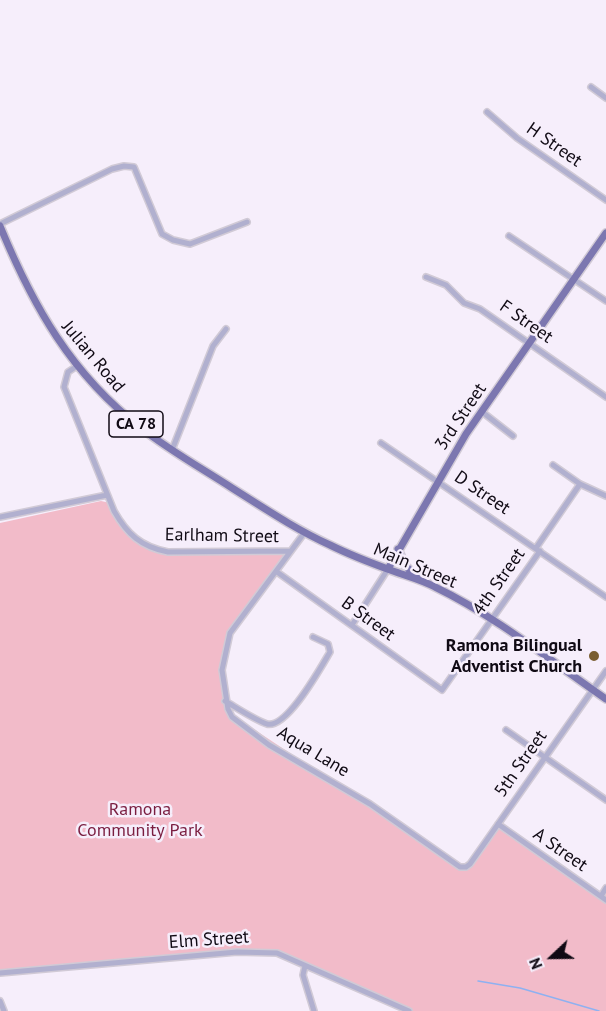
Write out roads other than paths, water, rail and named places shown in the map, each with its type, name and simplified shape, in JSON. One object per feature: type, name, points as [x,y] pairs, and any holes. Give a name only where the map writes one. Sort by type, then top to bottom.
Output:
[{"type":"main road","name":"Julian Road","points":[[0,225],[18,270],[42,316],[76,366],[107,399],[140,428],[206,471]]},
{"type":"main road","name":"3rd Street","points":[[388,569],[466,434],[606,232]]},
{"type":"main road","name":"Main Street","points":[[206,471],[305,532],[352,556],[435,587],[491,620],[606,699]]},
{"type":"main road","points":[[398,549],[405,565],[419,581]]},
{"type":"street","points":[[591,87],[606,98]]},
{"type":"street","name":"H Street","points":[[488,112],[517,138],[606,200]]},
{"type":"street","points":[[0,225],[112,169],[124,166],[134,167],[162,234],[173,240],[190,244],[247,222]]},
{"type":"street","points":[[509,236],[606,301]]},
{"type":"street","name":"F Street","points":[[426,277],[446,285],[464,303],[480,309],[606,397]]},
{"type":"street","points":[[172,450],[213,346],[225,329]]},
{"type":"street","name":"Earlham Street","points":[[76,366],[68,372],[64,387],[107,495],[122,525],[134,537],[155,550],[168,552],[290,551]]},
{"type":"street","points":[[481,411],[513,436]]},
{"type":"street","name":"D Street","points":[[381,443],[606,597]]},
{"type":"street","points":[[553,465],[580,484],[606,496]]},
{"type":"street","name":"4th Street","points":[[442,690],[580,484]]},
{"type":"street","points":[[0,517],[107,495]]},
{"type":"street","points":[[305,532],[230,633],[222,670],[225,701],[268,724],[282,720],[307,690],[330,652],[328,644],[313,637]]},
{"type":"street","name":"3rd Street","points":[[352,625],[388,569]]},
{"type":"street","name":"B Street","points":[[277,572],[442,690]]},
{"type":"street","name":"5th Street","points":[[458,865],[466,867],[470,864],[606,671]]},
{"type":"street","name":"Aqua Lane","points":[[225,701],[232,717],[269,745],[370,804],[458,865]]},
{"type":"street","points":[[506,730],[606,800]]},
{"type":"street","name":"A Street","points":[[498,824],[603,898]]},
{"type":"street","points":[[603,898],[606,888]]},
{"type":"street","name":"Elm Street","points":[[0,973],[237,952],[277,953],[406,1010]]},
{"type":"street","points":[[305,966],[303,975],[314,1011]]},
{"type":"street","points":[[0,1001],[4,1011]]},
{"type":"waterway","points":[[478,981],[520,988],[599,1011]]},
{"type":"place","name":"Ramona Bilingual Adventist Church","points":[[594,656]]},
{"type":"park label","name":"Ramona Community Park","points":[[140,820]]}]
